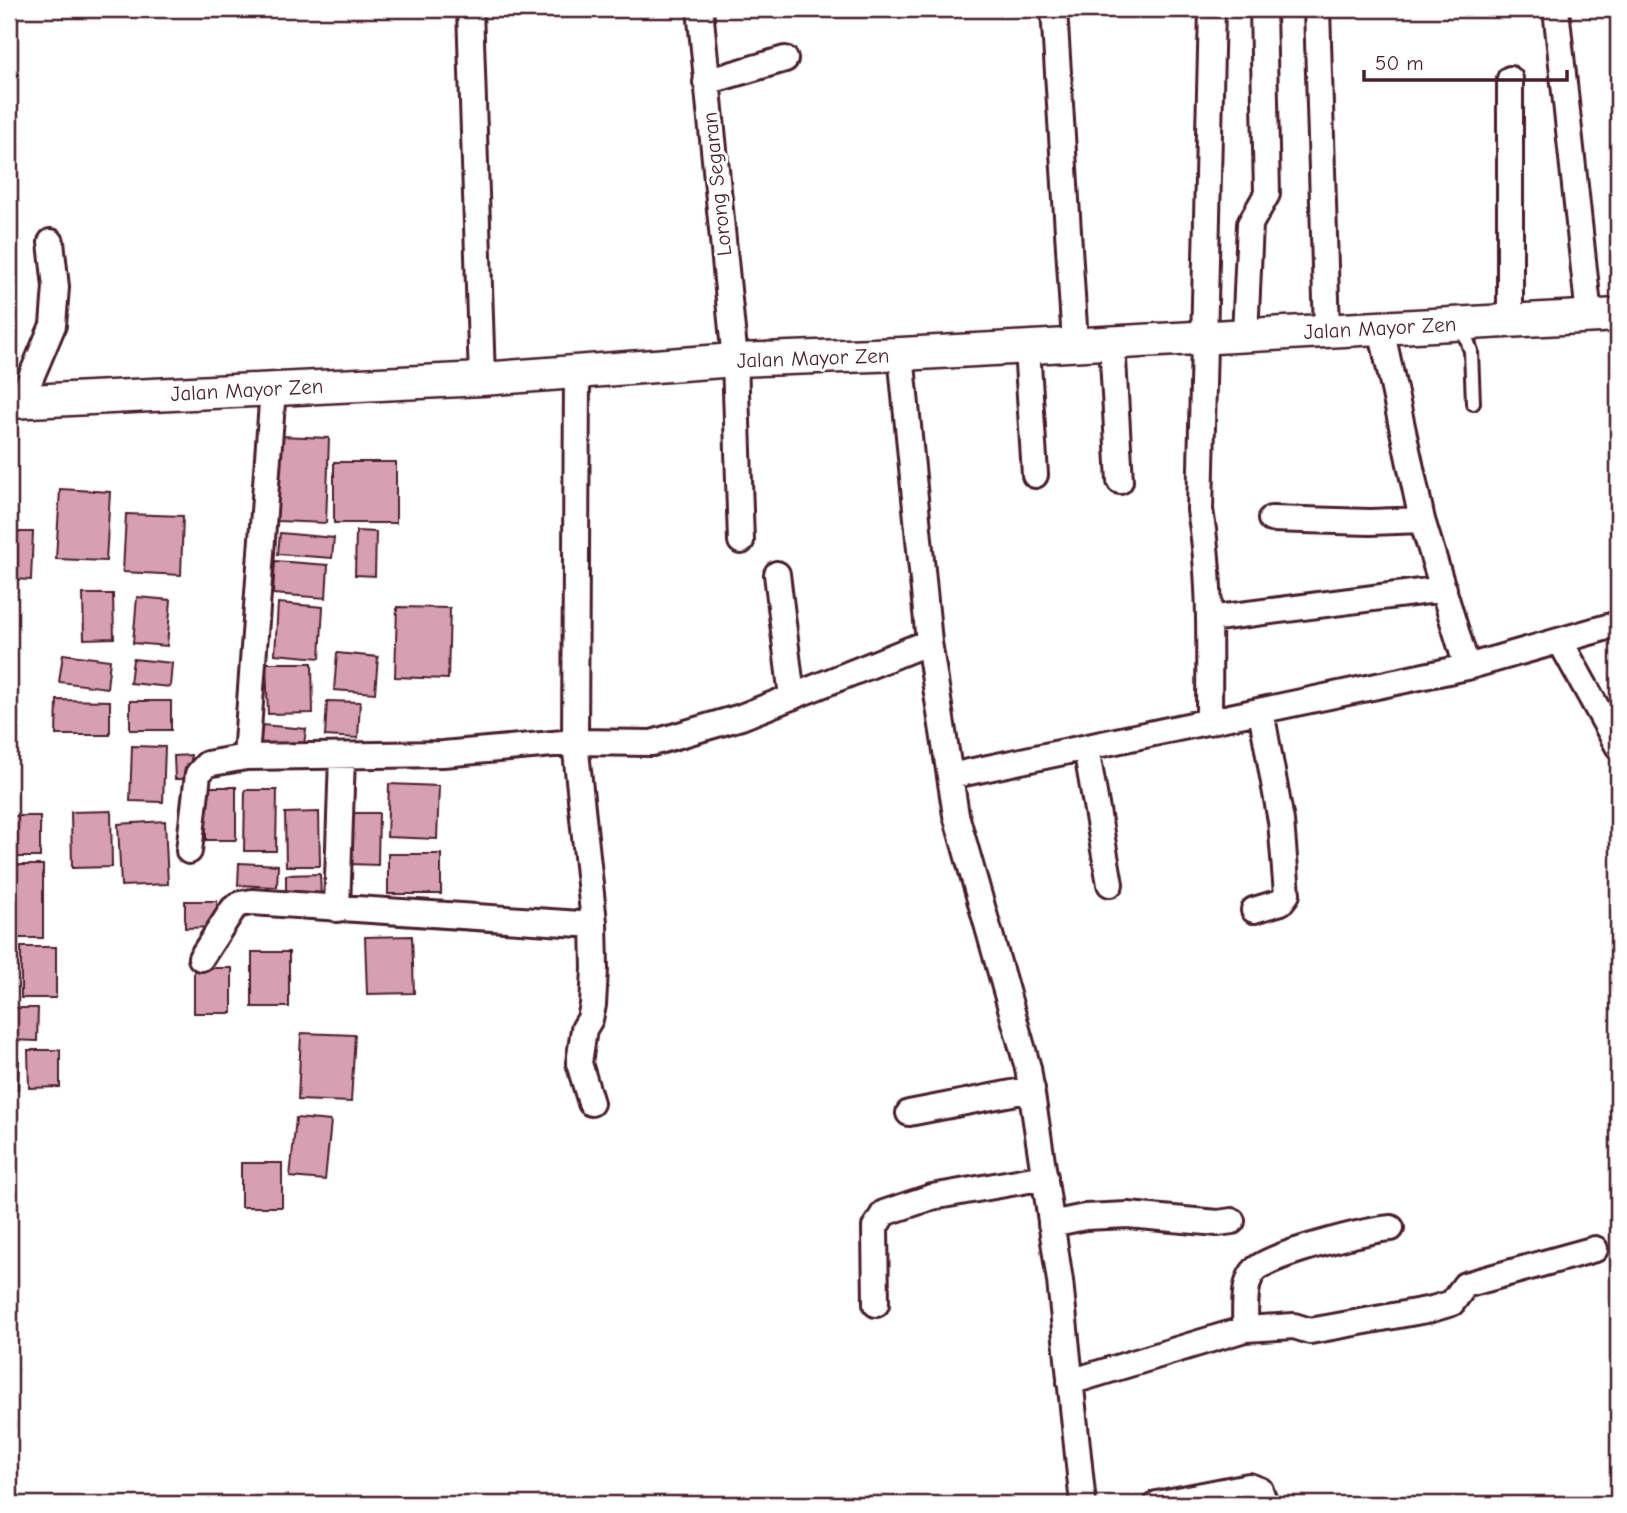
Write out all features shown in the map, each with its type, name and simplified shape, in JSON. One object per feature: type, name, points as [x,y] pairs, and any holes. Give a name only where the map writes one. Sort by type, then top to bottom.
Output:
[{"type":"street","points":[[470,9],[482,379]]},
{"type":"street","name":"Lorong Segaran","points":[[700,9],[735,360],[741,541]]},
{"type":"street","points":[[1054,9],[1075,343]]},
{"type":"street","points":[[1209,722],[1206,541],[1200,510],[1212,9]]},
{"type":"street","points":[[1245,335],[1250,224],[1267,194],[1264,9]]},
{"type":"street","points":[[1317,9],[1327,331]]},
{"type":"street","points":[[1556,9],[1604,315]]},
{"type":"street","points":[[706,82],[785,60]]},
{"type":"street","points":[[1510,79],[1510,321]]},
{"type":"street","points":[[15,402],[53,325],[57,287],[51,242]]},
{"type":"street","name":"Jalan Mayor Zen","points":[[15,402],[482,379],[735,360],[1027,348],[1075,343],[1604,315]]},
{"type":"street","points":[[1381,328],[1422,520],[1467,667]]},
{"type":"street","points":[[1112,342],[1120,481]]},
{"type":"street","points":[[1027,348],[1035,475]]},
{"type":"street","points":[[901,354],[929,642],[956,815],[1032,1089],[1060,1281],[1083,1504]]},
{"type":"street","points":[[577,373],[575,742],[594,922],[595,968],[593,1005],[590,1019],[584,1029],[579,1063],[591,1103]]},
{"type":"street","points":[[246,757],[273,389]]},
{"type":"street","points":[[1271,519],[1370,522],[1422,520]]},
{"type":"street","points":[[776,574],[792,696]]},
{"type":"street","points":[[1209,619],[1444,589]]},
{"type":"street","points":[[950,776],[1467,667],[1618,624]]},
{"type":"street","points":[[1560,641],[1618,746]]},
{"type":"street","points":[[189,851],[198,774],[207,764],[246,757],[443,754],[575,742],[652,743],[741,717],[929,642]]},
{"type":"street","points":[[1254,910],[1281,902],[1287,894],[1281,821],[1261,711]]},
{"type":"street","points":[[1086,748],[1110,884]]},
{"type":"street","points":[[337,909],[342,757]]},
{"type":"street","points":[[201,958],[233,909],[240,904],[252,902],[580,924],[594,922]]},
{"type":"street","points":[[909,1113],[1032,1089]]},
{"type":"street","points":[[876,1304],[875,1227],[884,1213],[932,1197],[1045,1177]]},
{"type":"street","points":[[1051,1224],[1085,1217],[1128,1215],[1218,1223],[1232,1221]]},
{"type":"street","points":[[1245,1329],[1247,1287],[1254,1270],[1272,1259],[1373,1230],[1391,1228]]},
{"type":"street","points":[[1070,1382],[1245,1329],[1294,1326],[1310,1331],[1432,1309],[1452,1303],[1465,1285],[1595,1249]]},
{"type":"street","points":[[1157,1504],[1249,1486],[1261,1490],[1265,1504]]},
{"type":"lane","points":[[1461,323],[1471,351],[1473,403]]},
{"type":"building","points":[[280,436],[329,438],[326,523],[277,521]]},
{"type":"building","points":[[334,462],[396,462],[396,523],[334,523]]},
{"type":"building","points":[[60,489],[110,492],[106,561],[56,559]]},
{"type":"building","points":[[126,514],[183,516],[181,575],[123,572]]},
{"type":"building","points":[[356,531],[376,532],[375,576],[355,575]]},
{"type":"building","points":[[9,532],[33,532],[31,580],[9,579]]},
{"type":"building","points":[[280,533],[334,538],[332,558],[278,554]]},
{"type":"building","points":[[275,561],[328,565],[326,598],[273,594]]},
{"type":"building","points":[[83,594],[113,594],[114,638],[84,639]]},
{"type":"building","points":[[137,597],[171,600],[167,646],[133,643]]},
{"type":"building","points":[[278,603],[323,607],[320,658],[275,654]]},
{"type":"building","points":[[397,607],[450,608],[448,679],[395,677]]},
{"type":"building","points":[[337,653],[378,657],[375,693],[334,690]]},
{"type":"building","points":[[63,654],[110,660],[107,688],[59,682]]},
{"type":"building","points":[[133,659],[172,663],[170,687],[130,683]]},
{"type":"building","points":[[266,663],[312,663],[313,713],[268,714]]},
{"type":"building","points":[[57,700],[110,701],[110,735],[56,735]]},
{"type":"building","points":[[130,701],[171,701],[171,730],[130,730]]},
{"type":"building","points":[[327,701],[360,702],[358,738],[325,736]]},
{"type":"building","points":[[262,725],[306,729],[303,753],[260,749]]},
{"type":"building","points":[[132,746],[165,747],[163,802],[130,801]]},
{"type":"building","points":[[191,755],[192,779],[175,779],[174,756]]},
{"type":"building","points":[[389,784],[439,786],[437,839],[387,837]]},
{"type":"building","points":[[206,787],[236,787],[236,840],[206,840]]},
{"type":"building","points":[[245,790],[277,790],[276,851],[244,851]]},
{"type":"building","points":[[111,811],[112,867],[72,868],[71,812]]},
{"type":"building","points":[[319,812],[320,866],[286,866],[285,813]]},
{"type":"building","points":[[349,813],[379,813],[378,865],[348,864]]},
{"type":"building","points":[[9,816],[40,816],[40,857],[9,857]]},
{"type":"building","points":[[165,821],[168,884],[121,886],[118,824]]},
{"type":"building","points":[[388,854],[441,854],[441,894],[388,894]]},
{"type":"building","points":[[239,863],[278,865],[277,887],[238,885]]},
{"type":"building","points":[[9,865],[43,865],[43,938],[9,938]]},
{"type":"building","points":[[320,874],[321,896],[286,897],[286,875]]},
{"type":"building","points":[[185,901],[217,901],[217,927],[185,928]]},
{"type":"building","points":[[412,936],[414,993],[367,994],[365,937]]},
{"type":"building","points":[[21,947],[56,947],[56,998],[21,998]]},
{"type":"building","points":[[252,952],[289,952],[289,1007],[252,1007]]},
{"type":"building","points":[[194,968],[232,968],[232,1013],[194,1013]]},
{"type":"building","points":[[9,1008],[38,1008],[37,1041],[9,1040]]},
{"type":"building","points":[[301,1033],[355,1035],[351,1102],[298,1100]]},
{"type":"building","points":[[28,1050],[60,1050],[60,1087],[29,1088]]},
{"type":"building","points":[[9,1061],[19,1061],[18,1090],[9,1090]]},
{"type":"building","points":[[296,1118],[331,1121],[325,1180],[290,1177]]},
{"type":"building","points":[[241,1163],[282,1163],[282,1207],[241,1207]]}]
